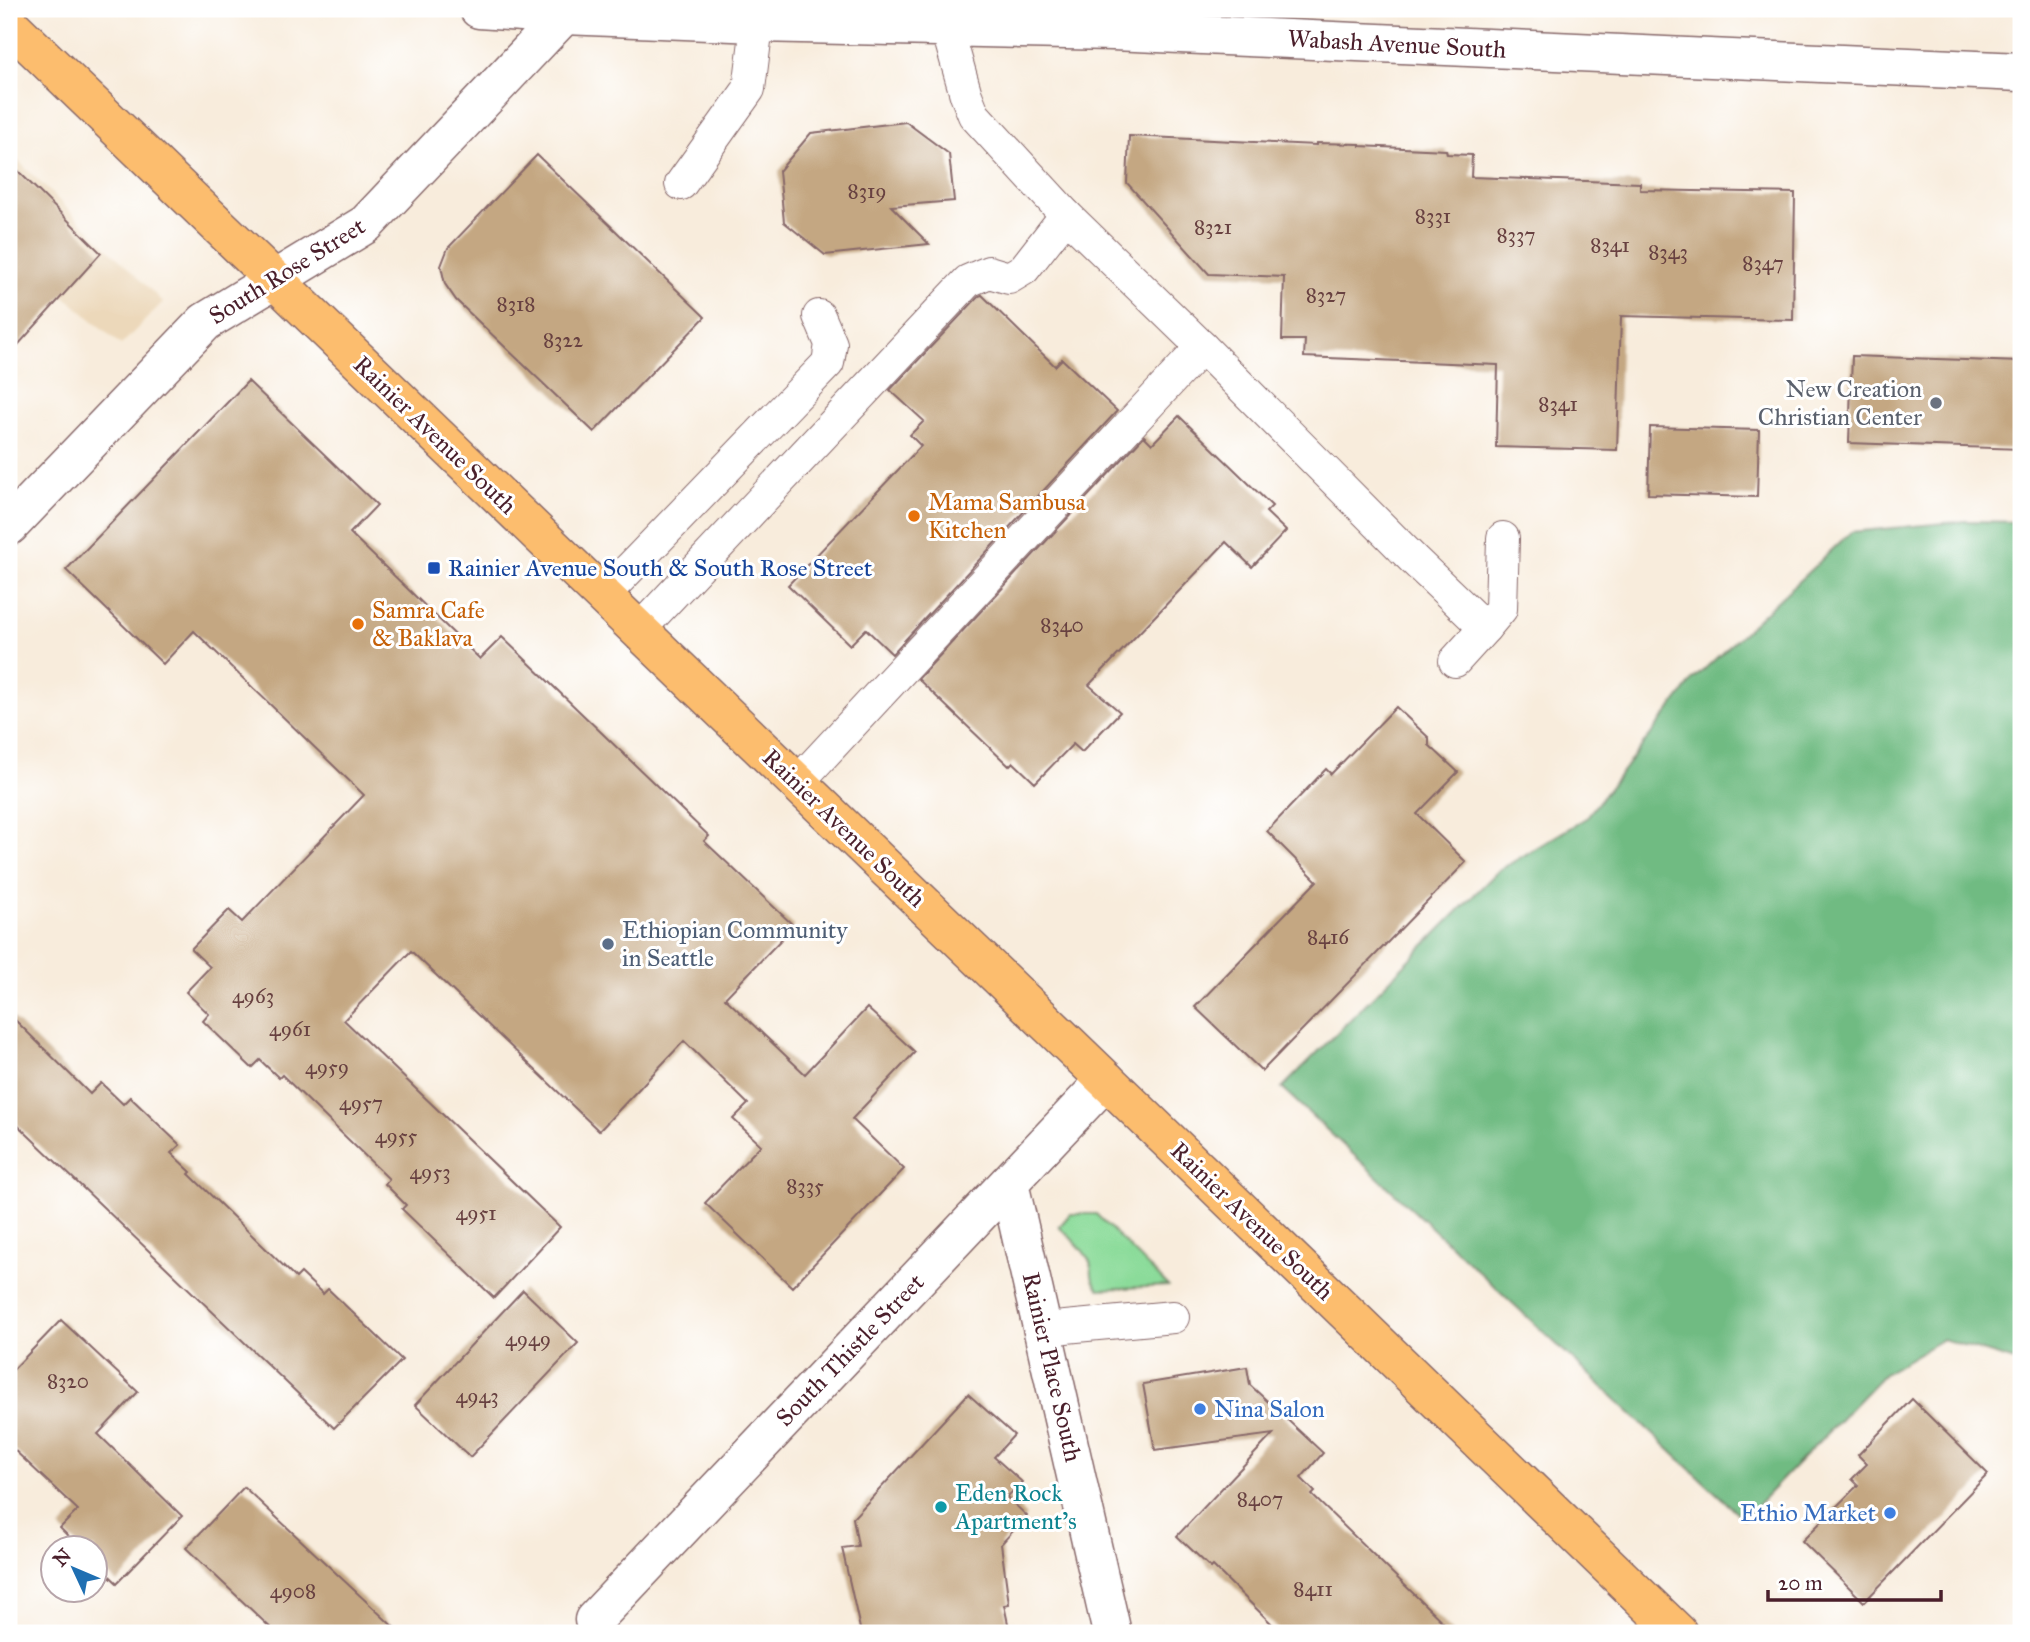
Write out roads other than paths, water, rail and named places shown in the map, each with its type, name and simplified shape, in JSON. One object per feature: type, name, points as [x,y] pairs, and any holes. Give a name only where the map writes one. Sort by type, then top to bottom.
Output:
[{"type":"main road","name":"Rainier Avenue South","points":[[9,24],[1678,1633]]},
{"type":"street","name":"Wabash Avenue South","points":[[480,9],[564,15],[758,16],[947,28],[1114,20],[2021,72]]},
{"type":"street","name":"South Rose Street","points":[[9,526],[205,323],[366,225],[564,15]]},
{"type":"street","name":"South Thistle Street","points":[[594,1620],[1106,1080]]},
{"type":"street","name":"Rainier Place South","points":[[1009,1183],[1112,1633]]},
{"type":"lane","points":[[681,184],[749,89],[758,16]]},
{"type":"lane","points":[[947,28],[974,115],[1066,215],[1485,628]]},
{"type":"lane","points":[[639,630],[968,281],[989,272],[1009,278],[1024,269],[1066,215]]},
{"type":"lane","points":[[603,596],[828,363],[831,344],[819,316]]},
{"type":"lane","points":[[797,783],[1202,347]]},
{"type":"lane","points":[[1455,661],[1501,609],[1503,538]]},
{"type":"lane","points":[[1044,1329],[1172,1317]]},
{"type":"place","name":"New Creation Christian Center","points":[[1936,403]]},
{"type":"place","name":"Mama Sambusa Kitchen","points":[[914,516]]},
{"type":"place","name":"Rainier Avenue South & South Rose Street","points":[[434,568]]},
{"type":"place","name":"Samra Cafe & Baklava","points":[[358,624]]},
{"type":"place","name":"Ethiopian Community in Seattle","points":[[608,944]]},
{"type":"place","name":"Nina Salon","points":[[1200,1409]]},
{"type":"place","name":"Eden Rock Apartment's","points":[[941,1507]]},
{"type":"place","name":"Ethio Market","points":[[1890,1513]]}]
